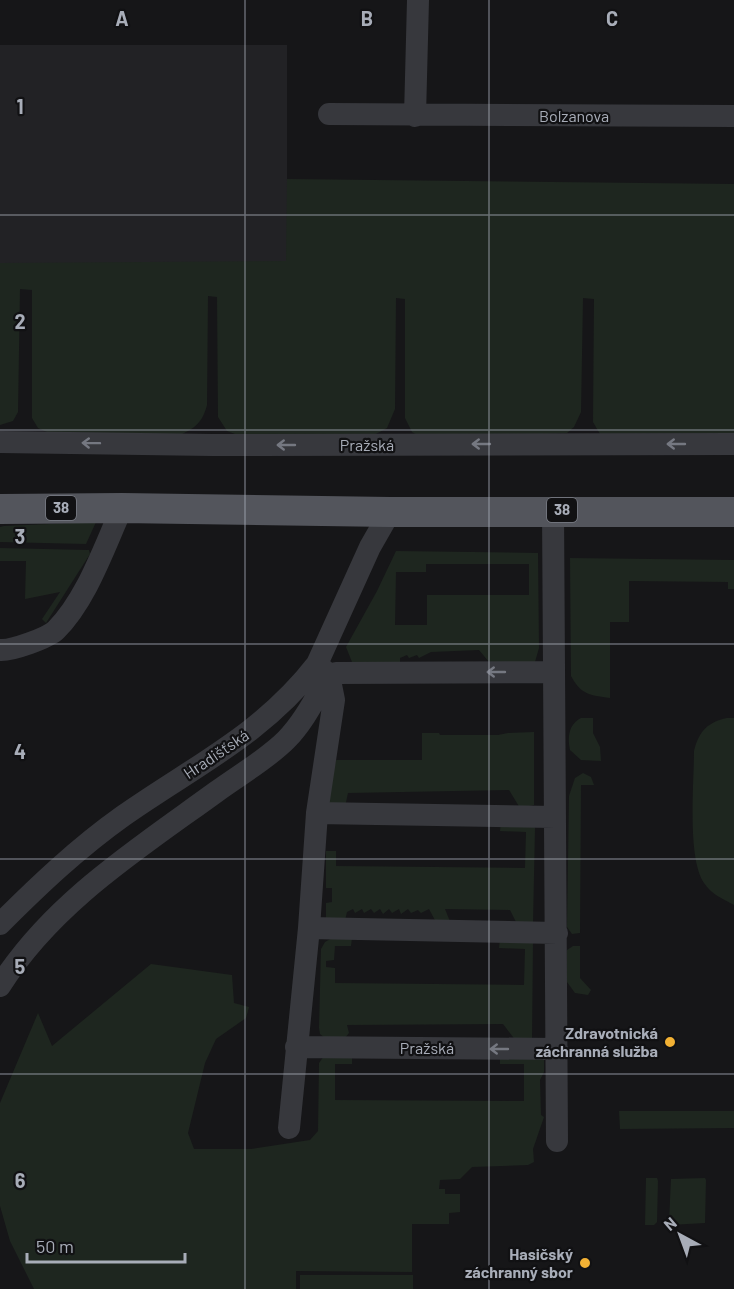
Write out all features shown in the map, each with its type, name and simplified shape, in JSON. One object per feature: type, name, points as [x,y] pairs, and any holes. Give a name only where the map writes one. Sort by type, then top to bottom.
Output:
[{"type":"main road","name":"38","points":[[0,509],[734,512]]},
{"type":"street","points":[[415,116],[418,0]]},
{"type":"street","name":"Bolzanova","points":[[329,114],[734,116]]},
{"type":"street","name":"Pražská","points":[[0,442],[212,445],[734,444]]},
{"type":"street","points":[[0,650],[11,651],[55,632],[83,594],[122,508]]},
{"type":"street","points":[[553,510],[557,1141]]},
{"type":"street","name":"Hradišťská","points":[[0,986],[38,936],[104,874],[286,740],[313,703],[327,671],[375,537],[390,512]]},
{"type":"street","points":[[289,1128],[309,928],[316,813],[334,700],[327,671],[554,672]]},
{"type":"street","name":"Hradišťská","points":[[0,924],[82,846],[125,815],[233,745],[265,720],[304,680],[327,671]]},
{"type":"street","points":[[316,813],[555,817]]},
{"type":"street","points":[[309,928],[556,933]]},
{"type":"street","name":"Pražská","points":[[296,1047],[557,1049]]},
{"type":"shaded area","points":[[0,45],[287,45],[287,281],[0,282]]},
{"type":"shaded area","points":[[287,179],[734,184],[734,433],[600,434],[593,422],[594,299],[583,298],[581,412],[574,427],[567,433],[420,437],[412,432],[405,418],[405,299],[396,298],[395,409],[387,428],[374,435],[235,434],[227,431],[218,417],[217,297],[208,296],[207,405],[201,420],[195,427],[180,435],[47,432],[38,428],[32,418],[32,290],[20,289],[18,412],[13,421],[0,425],[0,263],[286,261]]},
{"type":"shaded area","points":[[96,522],[86,544],[0,542],[0,527],[4,526]]},
{"type":"shaded area","points":[[0,548],[89,550],[90,554],[46,623],[42,619],[60,592],[25,599],[26,561],[0,561]]},
{"type":"shaded area","points":[[396,551],[538,553],[539,648],[535,662],[489,662],[479,650],[431,652],[419,658],[417,655],[409,658],[407,655],[400,658],[400,663],[352,662],[346,647]],"holes":[[[426,564],[529,564],[529,595],[427,595],[427,625],[395,625],[396,572],[426,572]]]},
{"type":"shaded area","points":[[570,558],[734,560],[734,589],[728,589],[728,582],[629,581],[629,622],[610,622],[610,698],[597,696],[582,691],[571,676]]},
{"type":"shaded area","points":[[581,718],[593,718],[593,733],[600,747],[601,761],[581,760],[570,750],[570,731]]},
{"type":"shaded area","points":[[727,718],[734,718],[734,905],[714,893],[704,883],[695,856],[693,839],[694,751],[705,728]]},
{"type":"shaded area","points":[[534,732],[534,805],[520,808],[509,790],[348,793],[345,807],[326,803],[336,760],[422,760],[422,733],[498,735]]},
{"type":"shaded area","points":[[583,773],[591,777],[594,785],[581,785],[580,933],[572,934],[567,927],[569,796],[575,778]]},
{"type":"shaded area","points":[[501,822],[535,828],[533,924],[518,926],[510,910],[445,909],[451,924],[437,924],[429,909],[421,913],[418,910],[411,913],[408,909],[401,914],[399,909],[392,913],[389,909],[383,914],[380,909],[374,913],[371,909],[364,913],[362,909],[355,913],[353,909],[347,912],[344,925],[326,921],[326,903],[332,902],[332,888],[326,888],[326,851],[336,851],[336,866],[525,868],[526,832],[500,831]]},
{"type":"shaded area","points":[[332,938],[352,938],[351,946],[335,946],[334,960],[326,961],[326,967],[335,968],[335,983],[524,985],[525,949],[499,948],[500,939],[533,942],[532,1040],[516,1041],[503,1024],[347,1025],[349,1033],[345,1038],[325,1038],[320,1034],[319,1028],[321,949],[325,942]]},
{"type":"shaded area","points":[[573,946],[580,946],[580,978],[591,990],[588,995],[575,993],[567,982],[567,950]]},
{"type":"shaded area","points":[[151,964],[232,975],[234,1003],[249,1007],[246,1018],[216,1039],[205,1063],[188,1133],[194,1149],[251,1149],[310,1140],[318,1131],[319,1063],[324,1056],[352,1054],[352,1064],[335,1064],[335,1100],[524,1101],[524,1064],[500,1064],[500,1054],[544,1054],[544,1072],[540,1080],[541,1115],[544,1117],[533,1149],[534,1162],[528,1165],[472,1167],[460,1179],[440,1180],[439,1189],[445,1189],[445,1194],[460,1194],[460,1212],[449,1213],[449,1224],[412,1224],[412,1272],[296,1271],[296,1289],[34,1289],[10,1241],[0,1206],[0,1103],[38,1013],[52,1046]]},
{"type":"shaded area","points":[[619,1111],[734,1111],[734,1128],[620,1129]]},
{"type":"shaded area","points":[[646,1178],[657,1178],[658,1181],[657,1222],[654,1225],[645,1225]]},
{"type":"shaded area","points":[[705,1178],[705,1223],[670,1225],[671,1179]]},
{"type":"shaded area","points":[[300,1275],[413,1275],[413,1289],[300,1289]]},
{"type":"place","name":"Zdravotnická záchranná služba","points":[[670,1042]]},
{"type":"place","name":"Hasičský záchranný sbor","points":[[585,1263]]}]
